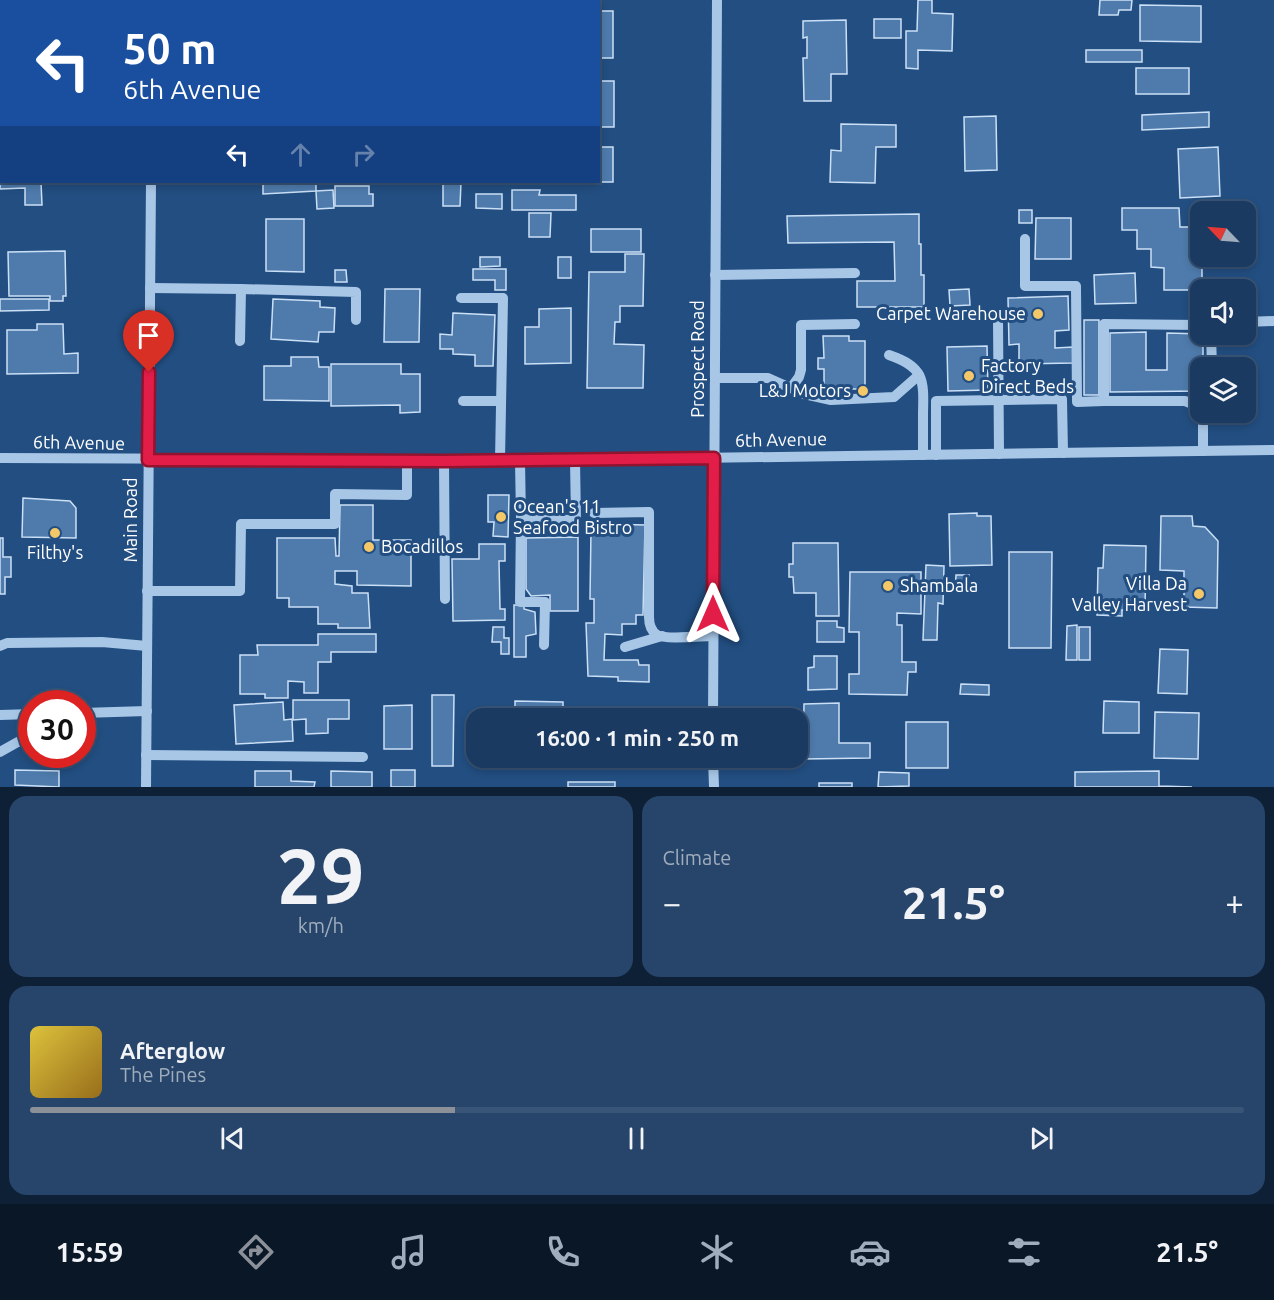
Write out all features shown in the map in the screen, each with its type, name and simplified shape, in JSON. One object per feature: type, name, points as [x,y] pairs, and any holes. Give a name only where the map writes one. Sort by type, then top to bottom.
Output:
[{"type":"street","name":"Prospect Road","points":[[713,708],[717,0]]},
{"type":"street","name":"Main Road","points":[[146,787],[151,183]]},
{"type":"street","points":[[1025,239],[1025,286],[1076,285],[1077,402],[1179,401],[1190,404]]},
{"type":"street","points":[[715,274],[770,276],[855,273]]},
{"type":"street","points":[[150,288],[357,292],[356,320]]},
{"type":"street","points":[[240,341],[241,289]]},
{"type":"street","points":[[461,298],[502,298],[500,460]]},
{"type":"street","points":[[998,319],[999,454]]},
{"type":"street","points":[[1256,322],[1274,321]]},
{"type":"street","points":[[791,388],[801,370],[801,325],[855,324]]},
{"type":"street","points":[[1104,401],[1104,324],[1190,325]]},
{"type":"street","points":[[889,355],[905,361],[919,375],[924,384],[923,455]]},
{"type":"street","points":[[715,378],[768,378],[817,398],[831,400],[894,398],[919,375]]},
{"type":"street","points":[[936,455],[936,401],[1062,399],[1063,453]]},
{"type":"street","points":[[463,401],[501,401]]},
{"type":"street","points":[[1202,423],[1203,451]]},
{"type":"street","name":"6th Avenue","points":[[0,458],[444,461],[1274,450]]},
{"type":"street","points":[[520,460],[520,602],[545,602],[544,645]]},
{"type":"street","points":[[520,519],[576,520],[575,460]]},
{"type":"street","points":[[147,591],[240,591],[241,524],[334,524],[335,495],[407,495],[407,461]]},
{"type":"street","points":[[444,461],[444,599]]},
{"type":"street","points":[[594,513],[650,513],[649,622],[653,632],[662,636]]},
{"type":"street","points":[[625,646],[662,636],[713,636]]},
{"type":"street","points":[[0,646],[7,643],[102,642],[147,646]]},
{"type":"street","points":[[96,713],[147,711]]},
{"type":"street","points":[[0,715],[18,714]]},
{"type":"street","points":[[0,752],[18,742]]},
{"type":"street","points":[[146,754],[363,757]]},
{"type":"street","points":[[713,768],[714,787]]},
{"type":"building","points":[[918,0],[932,0],[932,13],[953,14],[952,51],[918,50],[918,69],[906,68],[906,31],[917,31]]},
{"type":"building","points":[[1100,0],[1132,0],[1131,10],[1119,10],[1118,15],[1099,15]]},
{"type":"building","points":[[1140,5],[1201,6],[1201,42],[1140,41]]},
{"type":"building","points":[[600,11],[613,11],[613,58],[600,58]]},
{"type":"building","points":[[874,19],[901,19],[901,38],[874,38]]},
{"type":"building","points":[[846,20],[847,74],[831,74],[831,101],[804,101],[803,58],[807,58],[807,37],[803,38],[803,21]]},
{"type":"building","points":[[1086,50],[1142,50],[1142,62],[1086,62]]},
{"type":"building","points":[[1136,68],[1189,68],[1189,94],[1136,94]]},
{"type":"building","points":[[600,81],[614,81],[614,127],[600,127]]},
{"type":"building","points":[[1209,112],[1209,127],[1142,130],[1142,115]]},
{"type":"building","points":[[996,116],[997,170],[965,171],[964,117]]},
{"type":"building","points":[[841,124],[896,125],[896,147],[876,147],[875,183],[830,182],[831,150],[841,151]]},
{"type":"building","points":[[600,147],[613,147],[613,182],[600,182]]},
{"type":"building","points":[[1218,147],[1220,196],[1180,198],[1178,149]]},
{"type":"building","points":[[0,183],[41,183],[42,205],[25,205],[25,188],[0,189]]},
{"type":"building","points":[[263,183],[316,183],[316,191],[263,194]]},
{"type":"building","points":[[443,183],[461,183],[460,206],[443,206]]},
{"type":"building","points":[[335,186],[369,186],[369,194],[373,194],[373,206],[335,206]]},
{"type":"building","points":[[333,190],[334,208],[317,209],[316,191]]},
{"type":"building","points":[[512,190],[540,190],[539,195],[576,195],[576,210],[512,210]]},
{"type":"building","points":[[476,194],[502,194],[502,209],[476,208]]},
{"type":"building","points":[[1122,208],[1179,208],[1180,227],[1190,227],[1190,267],[1209,268],[1202,268],[1202,279],[1190,279],[1190,290],[1164,290],[1164,268],[1151,267],[1151,249],[1137,249],[1137,230],[1122,230]]},
{"type":"building","points":[[1019,210],[1032,210],[1032,223],[1019,223]]},
{"type":"building","points":[[529,213],[551,213],[550,237],[529,237]]},
{"type":"building","points":[[919,214],[924,307],[857,307],[857,281],[895,281],[894,242],[788,243],[787,216]]},
{"type":"building","points":[[1036,218],[1071,218],[1071,259],[1035,259]]},
{"type":"building","points":[[266,219],[304,219],[304,272],[266,271]]},
{"type":"building","points":[[591,229],[641,229],[641,252],[591,252]]},
{"type":"building","points":[[65,251],[66,296],[63,296],[63,301],[50,301],[50,296],[9,296],[8,252]]},
{"type":"building","points":[[625,254],[644,254],[643,306],[620,306],[620,322],[615,322],[614,344],[644,345],[643,388],[587,388],[589,272],[625,272]]},
{"type":"building","points":[[480,257],[500,257],[500,266],[480,267]]},
{"type":"building","points":[[558,257],[571,257],[571,278],[558,278]]},
{"type":"building","points":[[473,269],[506,269],[506,290],[495,290],[495,280],[473,280]]},
{"type":"building","points":[[335,270],[346,270],[347,282],[335,282]]},
{"type":"building","points":[[1135,273],[1136,303],[1095,304],[1094,275]]},
{"type":"building","points":[[385,289],[420,289],[419,342],[384,342]]},
{"type":"building","points":[[969,289],[970,305],[950,306],[949,290]]},
{"type":"building","name":"Carpet Warehouse","points":[[1068,296],[1069,330],[1055,331],[1055,348],[1073,347],[1073,363],[1019,364],[1019,344],[1009,345],[1008,298]]},
{"type":"building","points":[[0,299],[49,299],[49,310],[0,311]]},
{"type":"building","points":[[273,299],[320,301],[320,307],[335,308],[334,332],[319,332],[318,342],[271,339]]},
{"type":"building","points":[[571,308],[571,363],[525,364],[525,327],[539,327],[539,309]]},
{"type":"building","points":[[453,313],[495,315],[493,366],[475,366],[475,355],[453,354],[453,349],[440,349],[440,334],[452,335]]},
{"type":"building","points":[[1084,320],[1099,320],[1099,395],[1084,395]]},
{"type":"building","points":[[37,324],[63,324],[64,354],[78,353],[78,373],[7,374],[7,330],[37,330]]},
{"type":"building","points":[[1146,332],[1146,370],[1167,370],[1167,333],[1190,334],[1190,345],[1203,345],[1203,357],[1190,357],[1190,391],[1110,392],[1110,333]]},
{"type":"building","points":[[823,336],[849,336],[849,341],[865,341],[865,389],[850,389],[849,392],[824,392],[824,369],[818,369],[818,358],[824,358]]},
{"type":"building","points":[[987,346],[988,390],[948,391],[947,347]]},
{"type":"building","points":[[291,357],[318,357],[319,367],[329,367],[329,401],[264,400],[264,366],[291,366]]},
{"type":"building","points":[[331,364],[401,364],[401,374],[420,374],[420,412],[400,413],[400,405],[331,406]]},
{"type":"building","points":[[488,495],[509,495],[508,537],[493,536],[494,522],[488,522]]},
{"type":"building","points":[[23,498],[70,501],[76,508],[76,538],[22,537]]},
{"type":"building","points":[[340,505],[373,505],[373,540],[411,540],[411,586],[357,585],[357,571],[335,571],[335,584],[352,586],[352,593],[368,593],[370,628],[338,628],[338,624],[318,624],[318,607],[289,607],[289,598],[277,598],[277,538],[335,538],[336,556],[339,556]]},
{"type":"building","points":[[977,513],[977,516],[991,516],[992,565],[950,566],[949,514]]},
{"type":"building","points":[[1161,516],[1192,516],[1193,526],[1205,527],[1218,541],[1217,608],[1184,607],[1184,571],[1160,570]]},
{"type":"building","points":[[607,524],[645,525],[643,615],[636,615],[636,624],[622,624],[622,635],[605,634],[604,660],[638,660],[639,665],[649,665],[649,682],[618,681],[618,677],[588,676],[586,623],[594,623],[594,599],[590,599],[591,530],[607,530]]},
{"type":"building","points":[[578,537],[578,611],[550,611],[550,595],[531,596],[526,589],[526,538]]},
{"type":"building","points":[[0,538],[3,538],[3,557],[11,557],[11,577],[5,577],[5,594],[0,594]]},
{"type":"building","points":[[793,543],[838,543],[839,616],[816,616],[816,593],[794,593],[793,577],[789,577],[789,564],[793,564]]},
{"type":"building","points":[[479,544],[505,544],[505,561],[499,561],[500,609],[505,609],[505,620],[453,621],[452,559],[479,559]]},
{"type":"building","points":[[1104,545],[1146,546],[1145,610],[1122,610],[1122,616],[1097,615],[1098,568],[1103,568]]},
{"type":"building","points":[[1009,552],[1052,552],[1051,648],[1009,648]]},
{"type":"building","points":[[926,565],[944,566],[943,604],[938,603],[937,640],[923,640]]},
{"type":"building","points":[[850,572],[921,572],[921,614],[897,613],[897,625],[902,625],[902,662],[916,662],[916,672],[908,672],[907,695],[849,694],[849,674],[859,674],[859,632],[849,632]]},
{"type":"building","points":[[956,575],[969,575],[968,591],[955,591]]},
{"type":"building","points":[[514,605],[524,605],[524,609],[535,612],[536,634],[526,636],[526,657],[514,657]]},
{"type":"building","points":[[817,621],[837,621],[837,627],[844,628],[844,642],[817,642]]},
{"type":"building","points":[[1077,625],[1077,660],[1066,660],[1067,626]]},
{"type":"building","points":[[493,627],[504,627],[504,638],[509,638],[509,654],[501,654],[501,642],[492,642]]},
{"type":"building","points":[[1079,627],[1090,627],[1090,660],[1079,660]]},
{"type":"building","points":[[318,634],[376,634],[376,652],[331,652],[331,662],[318,662],[318,693],[304,693],[304,682],[288,681],[288,698],[265,698],[265,694],[240,694],[240,655],[258,655],[257,645],[318,645]]},
{"type":"building","points":[[1160,649],[1188,650],[1187,694],[1158,693]]},
{"type":"building","points":[[814,656],[837,656],[837,689],[808,690],[808,668],[814,667]]},
{"type":"building","points":[[961,684],[989,685],[989,695],[960,694]]},
{"type":"building","points":[[432,695],[454,695],[453,766],[432,766]]},
{"type":"building","points":[[293,700],[349,700],[349,719],[328,719],[328,733],[306,734],[306,719],[293,720]]},
{"type":"building","points":[[515,701],[563,702],[563,708],[515,708]]},
{"type":"building","points":[[1104,701],[1139,702],[1139,733],[1103,733]]},
{"type":"building","points":[[283,702],[284,720],[292,719],[293,741],[236,744],[234,705]]},
{"type":"building","points":[[839,703],[839,743],[870,743],[870,758],[808,759],[808,708],[804,708],[804,704]]},
{"type":"building","points":[[412,705],[412,749],[384,749],[384,706]]},
{"type":"building","points":[[1155,712],[1199,713],[1198,759],[1154,758]]},
{"type":"building","points":[[906,722],[948,722],[948,768],[906,768]]},
{"type":"building","points":[[15,770],[59,771],[59,787],[15,785]]},
{"type":"building","points":[[391,770],[415,770],[415,787],[391,787]]},
{"type":"building","points":[[255,771],[291,771],[291,781],[315,782],[314,787],[255,787]]},
{"type":"building","points":[[331,771],[372,772],[372,787],[331,787]]},
{"type":"building","points":[[1159,771],[1159,786],[1192,787],[1075,787],[1075,772]]},
{"type":"building","points":[[879,772],[909,773],[909,786],[878,787]]},
{"type":"building","points":[[568,782],[615,782],[615,787],[568,787]]},
{"type":"building","points":[[819,783],[852,783],[852,787],[819,787]]},
{"type":"place","name":"Carpet Warehouse","points":[[1038,314]]},
{"type":"place","name":"Factory Direct Beds","points":[[969,376]]},
{"type":"place","name":"L&J Motors","points":[[863,391]]},
{"type":"place","name":"Ocean's 11 Seafood Bistro","points":[[501,517]]},
{"type":"place","name":"Filthy's","points":[[55,533]]},
{"type":"place","name":"Bocadillos","points":[[369,547]]},
{"type":"place","name":"Shambala","points":[[888,586]]},
{"type":"place","name":"Villa Da Valley Harvest","points":[[1199,594]]},
{"type":"route","points":[[149,372],[148,460],[444,461],[714,458],[713,614]]}]
